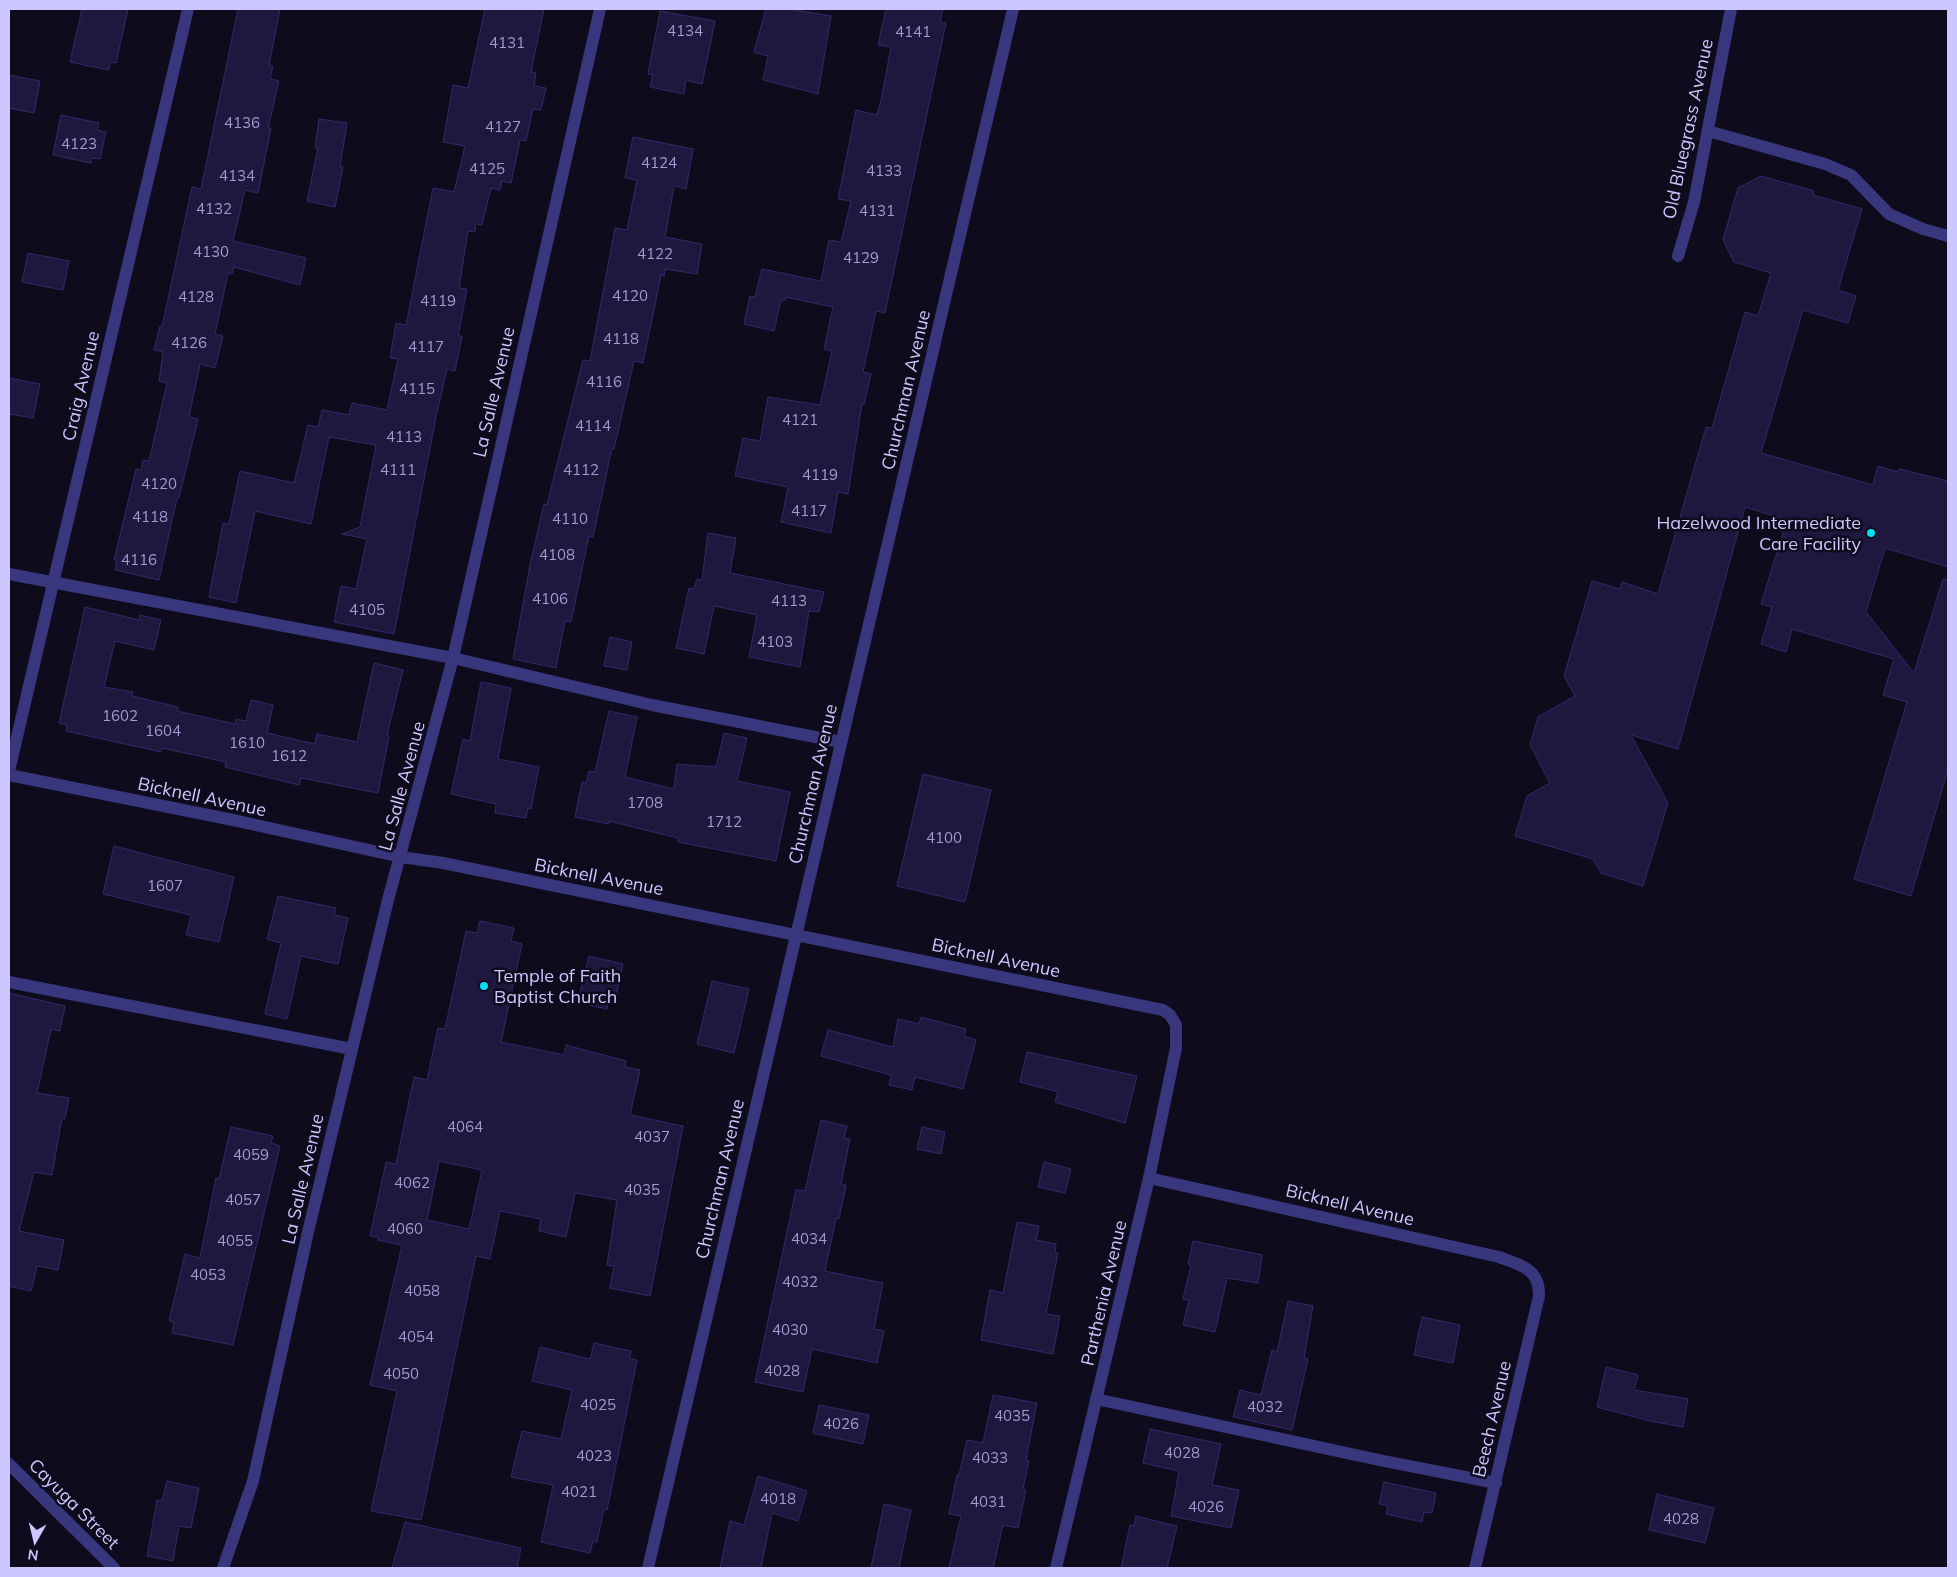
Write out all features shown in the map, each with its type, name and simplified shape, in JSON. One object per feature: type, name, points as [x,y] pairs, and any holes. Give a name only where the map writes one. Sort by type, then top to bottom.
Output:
[{"type":"street","name":"Craig Avenue","points":[[9,771],[188,9]]},
{"type":"street","name":"La Salle Avenue","points":[[223,1568],[253,1482],[308,1232],[388,900],[453,658],[600,9]]},
{"type":"street","name":"Churchman Avenue","points":[[648,1568],[742,1159],[797,934],[1013,9]]},
{"type":"street","name":"Old Bluegrass Avenue","points":[[1678,256],[1694,202],[1731,9]]},
{"type":"street","points":[[1708,131],[1824,164],[1850,175],[1889,214],[1922,229],[1948,236]]},
{"type":"street","points":[[9,574],[453,658],[652,705],[841,742]]},
{"type":"street","name":"Bicknell Avenue","points":[[9,775],[233,820],[401,857],[443,863],[797,934],[1163,1010],[1170,1015],[1176,1025]]},
{"type":"street","points":[[9,982],[352,1049]]},
{"type":"street","name":"Parthenia Avenue","points":[[1056,1568],[1149,1178],[1176,1048],[1176,1025]]},
{"type":"street","name":"Bicknell Avenue","points":[[1149,1178],[1499,1257],[1528,1267],[1537,1278]]},
{"type":"street","name":"Beech Avenue","points":[[1476,1568],[1539,1296],[1537,1278]]},
{"type":"street","points":[[1096,1399],[1379,1460],[1496,1482]]},
{"type":"street","name":"Cayuga Street","points":[[9,1464],[114,1568]]},
{"type":"building","points":[[82,9],[128,9],[116,63],[110,62],[109,70],[70,62]]},
{"type":"building","points":[[238,9],[280,9],[269,65],[273,66],[270,79],[279,81],[268,128],[271,128],[258,193],[245,190],[233,241],[306,258],[300,285],[234,267],[232,274],[228,273],[215,334],[223,336],[215,368],[200,364],[189,417],[198,419],[179,498],[177,498],[159,580],[115,570],[117,560],[114,560],[136,469],[141,470],[143,460],[149,461],[167,383],[159,381],[163,352],[154,350],[160,326],[162,327],[192,187],[201,189]]},
{"type":"building","points":[[485,9],[544,9],[531,72],[536,73],[534,86],[546,88],[541,110],[533,109],[526,141],[520,140],[511,183],[502,181],[500,190],[491,188],[482,225],[476,224],[475,232],[468,231],[459,288],[467,289],[458,336],[462,336],[455,371],[447,369],[437,412],[394,634],[334,622],[341,586],[356,589],[367,539],[342,534],[360,527],[376,445],[329,437],[311,524],[255,511],[236,603],[209,597],[223,523],[229,524],[240,471],[294,483],[308,425],[318,427],[322,410],[349,415],[352,403],[387,410],[398,359],[390,358],[396,323],[406,325],[433,188],[454,192],[465,146],[443,142],[453,85],[468,88]]},
{"type":"building","points":[[766,9],[790,9],[831,16],[818,94],[763,80],[768,56],[754,52]]},
{"type":"building","points":[[886,9],[943,9],[940,22],[946,23],[885,313],[876,311],[863,372],[871,374],[864,404],[862,404],[848,494],[838,492],[831,533],[781,522],[788,487],[735,476],[743,438],[760,441],[768,397],[820,405],[832,351],[824,349],[833,307],[785,297],[785,300],[781,300],[774,331],[744,324],[750,296],[755,297],[762,269],[821,281],[829,240],[841,242],[851,201],[838,199],[856,110],[877,115],[882,96],[891,47],[878,45]]},
{"type":"building","points":[[660,11],[715,21],[702,84],[686,80],[684,94],[650,87],[653,75],[648,74]]},
{"type":"building","points":[[9,75],[40,81],[34,113],[9,108]]},
{"type":"building","points":[[61,115],[99,123],[97,130],[106,132],[100,159],[92,158],[91,163],[53,155]]},
{"type":"building","points":[[319,119],[347,123],[340,166],[343,167],[335,207],[307,201],[318,148],[315,148]]},
{"type":"building","points":[[633,137],[693,149],[686,189],[674,186],[665,237],[702,244],[697,274],[665,269],[664,276],[661,275],[643,363],[634,361],[614,449],[612,448],[593,537],[589,536],[571,622],[565,621],[556,668],[513,659],[530,565],[544,504],[547,505],[583,360],[590,361],[615,228],[627,230],[637,180],[625,178]]},
{"type":"building","name":"Hazelwood Intermediate Care Facility","points":[[1761,176],[1814,191],[1813,195],[1862,209],[1838,290],[1856,296],[1848,323],[1803,310],[1761,453],[1873,485],[1878,466],[1898,472],[1899,469],[1948,481],[1948,567],[1885,548],[1866,612],[1914,673],[1943,579],[1948,580],[1948,769],[1911,896],[1854,879],[1907,702],[1883,695],[1894,659],[1792,629],[1786,652],[1761,644],[1772,607],[1761,604],[1787,520],[1745,507],[1678,749],[1631,735],[1668,803],[1643,886],[1601,873],[1593,859],[1515,836],[1527,796],[1550,783],[1530,745],[1538,717],[1575,696],[1564,676],[1592,581],[1620,589],[1622,582],[1658,594],[1706,427],[1712,428],[1745,312],[1758,316],[1771,273],[1734,262],[1723,240],[1738,188]]},
{"type":"building","points":[[28,253],[69,261],[63,290],[22,282]]},
{"type":"building","points":[[9,378],[40,384],[33,418],[9,414]]},
{"type":"building","points":[[708,533],[736,538],[730,573],[824,592],[819,612],[809,611],[800,667],[749,657],[757,615],[714,606],[704,654],[676,648],[689,588],[694,589],[697,579],[702,580]]},
{"type":"building","points":[[85,607],[139,620],[140,615],[161,620],[154,650],[115,641],[104,687],[133,692],[132,696],[178,707],[177,711],[235,724],[236,719],[246,721],[251,700],[273,705],[267,733],[315,744],[317,734],[357,742],[374,663],[403,670],[387,735],[389,736],[378,793],[301,778],[299,785],[225,767],[226,762],[162,748],[161,752],[66,731],[67,725],[59,723]]},
{"type":"building","points":[[610,637],[632,642],[627,670],[604,666]]},
{"type":"building","points":[[481,682],[511,688],[498,759],[539,767],[531,809],[528,808],[526,818],[495,813],[496,804],[451,794],[463,739],[470,741]]},
{"type":"building","points":[[609,711],[637,717],[625,777],[674,789],[677,764],[716,767],[724,733],[747,738],[737,781],[790,792],[776,861],[678,842],[678,838],[609,821],[609,824],[575,817],[582,782],[586,783],[589,771],[595,772]]},
{"type":"building","points":[[923,774],[991,790],[965,902],[897,886]]},
{"type":"building","points":[[114,846],[234,877],[219,942],[186,935],[191,915],[103,894]]},
{"type":"building","points":[[278,896],[336,908],[334,915],[348,918],[338,964],[301,956],[287,1019],[265,1014],[281,943],[267,939]]},
{"type":"building","points":[[480,921],[514,928],[511,941],[522,944],[501,1042],[564,1055],[566,1045],[626,1061],[625,1067],[640,1070],[630,1115],[683,1126],[650,1296],[610,1288],[614,1266],[607,1265],[617,1200],[575,1193],[566,1237],[539,1231],[541,1219],[500,1211],[490,1259],[476,1256],[421,1520],[371,1511],[397,1391],[370,1385],[402,1245],[378,1240],[378,1237],[370,1236],[386,1162],[396,1164],[414,1077],[427,1080],[438,1028],[445,1029],[466,931],[477,933]],"holes":[[[439,1161],[482,1170],[469,1229],[427,1220]]]},
{"type":"building","points":[[589,956],[623,964],[615,1001],[609,1000],[607,1009],[584,1004],[586,994],[580,993]]},
{"type":"building","points":[[712,981],[749,989],[734,1053],[697,1044]]},
{"type":"building","points":[[9,993],[65,1006],[60,1031],[51,1029],[37,1093],[69,1098],[65,1119],[62,1118],[52,1175],[34,1172],[19,1231],[64,1240],[58,1270],[37,1266],[31,1291],[9,1286]]},
{"type":"building","points":[[921,1017],[966,1029],[964,1036],[976,1040],[963,1089],[915,1077],[912,1090],[889,1085],[891,1075],[821,1056],[828,1030],[893,1047],[898,1019],[919,1024]]},
{"type":"building","points":[[1027,1052],[1137,1076],[1125,1123],[1055,1102],[1058,1092],[1020,1082]]},
{"type":"building","points":[[821,1120],[847,1126],[844,1138],[850,1139],[841,1184],[846,1185],[839,1219],[836,1218],[825,1271],[883,1283],[874,1329],[884,1331],[877,1363],[812,1349],[803,1392],[755,1382],[796,1190],[805,1191]]},
{"type":"building","points":[[231,1127],[273,1136],[271,1143],[280,1146],[233,1345],[172,1333],[174,1322],[169,1321],[185,1254],[200,1258],[216,1178],[219,1179]]},
{"type":"building","points":[[922,1127],[945,1132],[941,1154],[917,1149]]},
{"type":"building","points":[[1044,1162],[1071,1169],[1065,1193],[1038,1187]]},
{"type":"building","points":[[1017,1222],[1039,1226],[1036,1240],[1056,1244],[1055,1253],[1058,1253],[1046,1314],[1060,1316],[1053,1354],[981,1340],[990,1290],[1003,1293]]},
{"type":"building","points":[[1193,1241],[1262,1255],[1258,1283],[1227,1278],[1215,1332],[1183,1325],[1189,1300],[1183,1299],[1191,1265],[1188,1264]]},
{"type":"building","points":[[1288,1301],[1313,1306],[1304,1358],[1308,1359],[1292,1430],[1233,1417],[1240,1390],[1261,1395],[1272,1350],[1277,1352]]},
{"type":"building","points":[[1422,1317],[1460,1325],[1453,1363],[1414,1355]]},
{"type":"building","points":[[594,1343],[631,1351],[629,1358],[637,1360],[607,1510],[604,1509],[597,1542],[593,1541],[590,1553],[541,1542],[553,1485],[511,1477],[522,1431],[561,1439],[572,1390],[532,1381],[540,1347],[590,1359]]},
{"type":"building","points":[[1606,1367],[1638,1375],[1634,1390],[1688,1399],[1683,1427],[1650,1421],[1597,1407]]},
{"type":"building","points":[[993,1395],[1037,1403],[1026,1460],[1029,1461],[1023,1489],[1026,1490],[1018,1528],[1003,1525],[993,1568],[949,1568],[961,1516],[949,1514],[957,1475],[959,1475],[967,1440],[983,1443]]},
{"type":"building","points":[[819,1405],[869,1415],[863,1444],[813,1433]]},
{"type":"building","points":[[1150,1429],[1221,1444],[1212,1485],[1239,1490],[1231,1528],[1171,1516],[1179,1471],[1143,1463]]},
{"type":"building","points":[[758,1476],[807,1491],[798,1521],[772,1513],[761,1568],[720,1568],[730,1521],[744,1525]]},
{"type":"building","points":[[167,1481],[199,1488],[191,1528],[179,1526],[173,1561],[147,1556],[157,1500],[162,1501]]},
{"type":"building","points":[[1384,1482],[1436,1493],[1432,1513],[1424,1512],[1422,1522],[1386,1514],[1388,1506],[1379,1504]]},
{"type":"building","points":[[1657,1494],[1714,1508],[1705,1543],[1649,1530]]},
{"type":"building","points":[[884,1504],[911,1510],[899,1568],[871,1568]]},
{"type":"building","points":[[1136,1516],[1177,1526],[1167,1568],[1121,1568],[1130,1525],[1134,1526]]},
{"type":"building","points":[[405,1522],[521,1548],[517,1568],[392,1568]]},
{"type":"place","name":"Hazelwood Intermediate Care Facility","points":[[1871,533]]},
{"type":"place","name":"Temple of Faith Baptist Church","points":[[484,986]]}]
